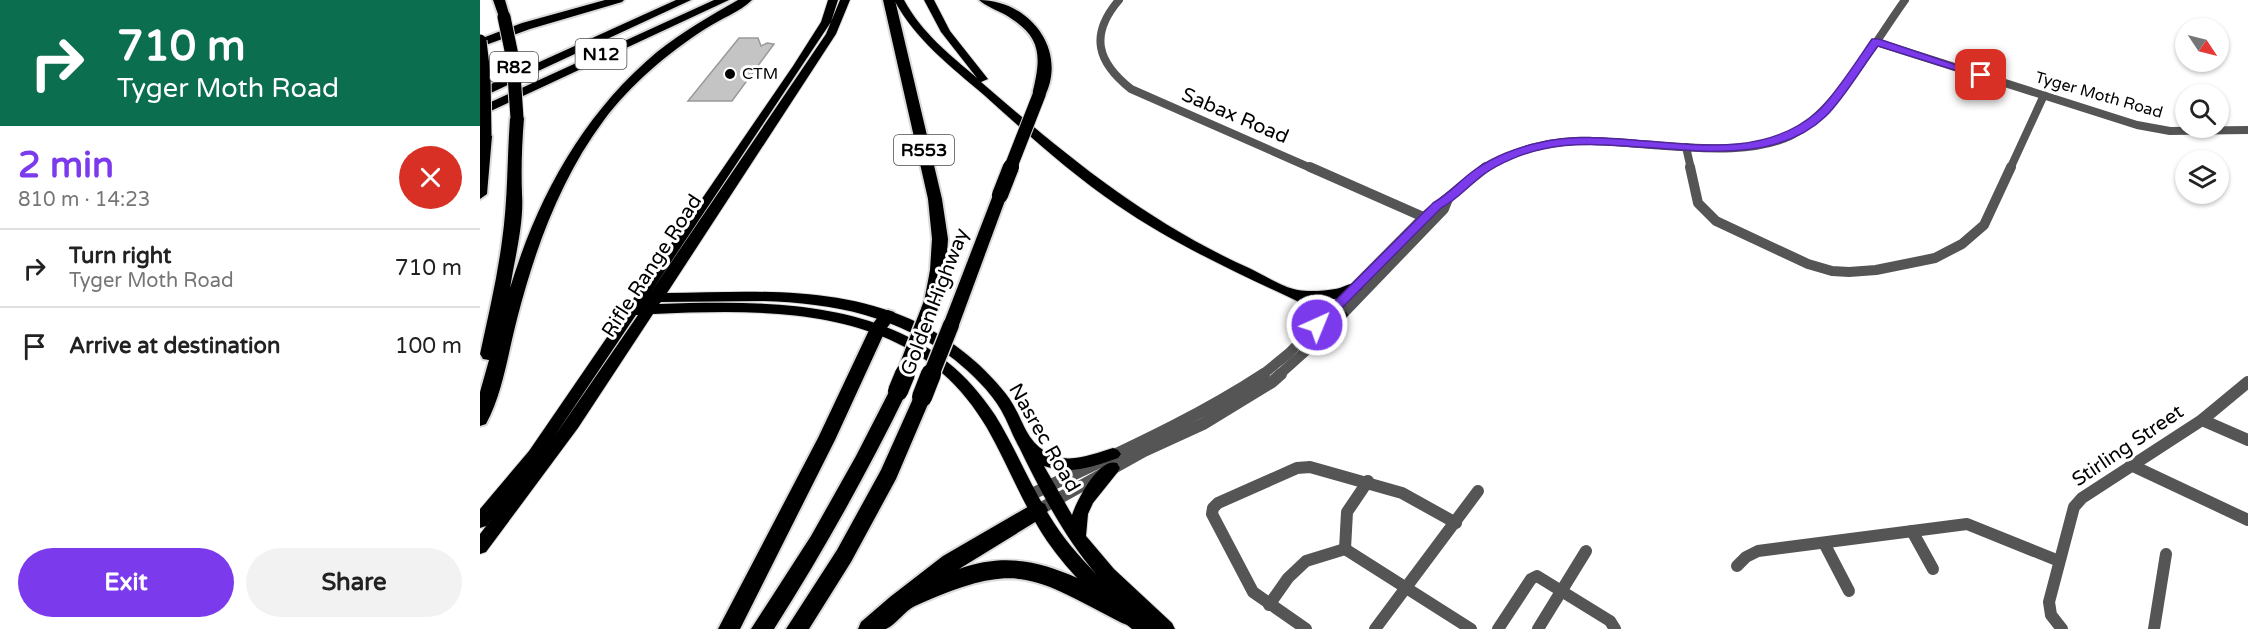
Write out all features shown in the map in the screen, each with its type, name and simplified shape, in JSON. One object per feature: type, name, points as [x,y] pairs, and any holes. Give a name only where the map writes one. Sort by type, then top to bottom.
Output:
[{"type":"highway","name":"R82","points":[[480,402],[510,243],[515,194],[513,182],[516,118],[513,60],[499,0]]},
{"type":"highway","points":[[480,42],[526,26],[618,0]]},
{"type":"highway","name":"N12","points":[[480,94],[685,0]]},
{"type":"highway","name":"N12","points":[[480,112],[723,0]]},
{"type":"highway","points":[[480,419],[532,244],[548,203],[591,125],[614,97],[649,63],[687,34],[746,0]]},
{"type":"highway","name":"Golden Highway","points":[[762,629],[818,542],[898,391],[932,302],[938,270],[940,239],[935,199],[889,0]]},
{"type":"highway","name":"Golden Highway","points":[[796,629],[844,556],[889,473],[951,325],[1039,95],[1047,64],[1043,44],[1037,34],[1024,22],[985,0]]},
{"type":"highway","name":"R82","points":[[480,42],[484,75],[485,136],[480,194]]},
{"type":"highway","points":[[729,629],[826,440],[883,321]]},
{"type":"highway","points":[[869,629],[950,563],[1042,498]]},
{"type":"highway","points":[[897,604],[964,577],[995,569],[1016,568],[1038,571],[1057,579],[1138,623]]},
{"type":"main road","name":"Rifle Range Road","points":[[480,547],[573,424],[638,326],[649,301],[820,32],[830,13],[833,0]]},
{"type":"main road","name":"Rifle Range Road","points":[[484,516],[520,474],[632,310],[649,301],[670,278],[831,34],[845,0]]},
{"type":"main road","points":[[899,0],[910,20],[925,38],[1078,171],[1163,229],[1217,259],[1336,313]]},
{"type":"main road","points":[[929,0],[959,51],[1015,115]]},
{"type":"main road","points":[[670,278],[671,290],[687,303]]},
{"type":"main road","points":[[1297,296],[1335,294],[1356,287]]},
{"type":"main road","points":[[1297,296],[1314,310],[1317,325]]},
{"type":"main road","name":"Nasrec Road","points":[[649,301],[825,312],[883,321],[926,334],[950,349],[975,370],[1003,400],[1023,439],[1042,498],[1060,543],[1138,623]]},
{"type":"main road","points":[[638,326],[655,315],[687,303]]},
{"type":"main road","name":"Nasrec Road","points":[[883,321],[922,349],[957,379],[980,405],[1042,498],[1078,537],[1096,562],[1166,629]]},
{"type":"main road","points":[[1023,439],[1042,458],[1063,465],[1113,461]]},
{"type":"main road","points":[[1078,537],[1078,519],[1083,503],[1113,461]]},
{"type":"street","name":"Sabax Road","points":[[1119,0],[1110,8],[1101,24],[1099,38],[1102,56],[1107,67],[1116,78],[1131,89],[1428,219]]},
{"type":"street","points":[[1113,461],[1243,402],[1272,382],[1299,359],[1356,287],[1428,219],[1444,209],[1448,199],[1468,180],[1496,162],[1540,146],[1608,140],[1722,148],[1754,145],[1784,137],[1804,128],[1823,113],[1905,0]]},
{"type":"street","name":"Tyger Moth Road","points":[[1876,42],[2137,125],[2170,131],[2248,130]]},
{"type":"street","points":[[1686,147],[1698,203],[1706,213],[1725,228],[1808,264],[1832,271],[1849,273],[1876,270],[1935,258],[1962,244],[1984,225],[2044,95]]},
{"type":"street","points":[[1042,498],[1236,392],[1289,353],[1317,325],[1336,313],[1428,219]]},
{"type":"street","name":"Stirling Street","points":[[2062,629],[2048,607],[2074,507],[2082,498],[2202,420],[2248,382]]},
{"type":"street","points":[[2202,420],[2248,440]]},
{"type":"street","points":[[2131,465],[2248,520]]},
{"type":"street","points":[[1306,629],[1253,592],[1212,514],[1215,505],[1304,466],[1402,493],[1456,523]]},
{"type":"street","points":[[1346,549],[1344,524],[1346,511],[1368,482]]},
{"type":"street","points":[[1376,629],[1478,491]]},
{"type":"street","points":[[1737,566],[1746,557],[1758,551],[1972,524],[2059,561]]},
{"type":"street","points":[[1912,531],[1933,570]]},
{"type":"street","points":[[1824,543],[1849,591]]},
{"type":"street","points":[[1269,605],[1293,573],[1306,561],[1346,549],[1471,629]]},
{"type":"street","points":[[1538,629],[1586,551]]},
{"type":"street","points":[[2154,629],[2166,554]]},
{"type":"street","points":[[1498,629],[1534,577],[1541,576],[1610,621],[1615,629]]},
{"type":"building","name":"CTM","points":[[739,38],[758,38],[761,46],[767,43],[774,44],[732,101],[688,101]]},
{"type":"place","name":"CTM","points":[[730,74]]},
{"type":"route","points":[[1317,325],[1416,224],[1480,171],[1510,156],[1540,146],[1577,141],[1622,141],[1705,149],[1745,147],[1784,137],[1804,128],[1823,113],[1876,42],[1981,75]]}]
